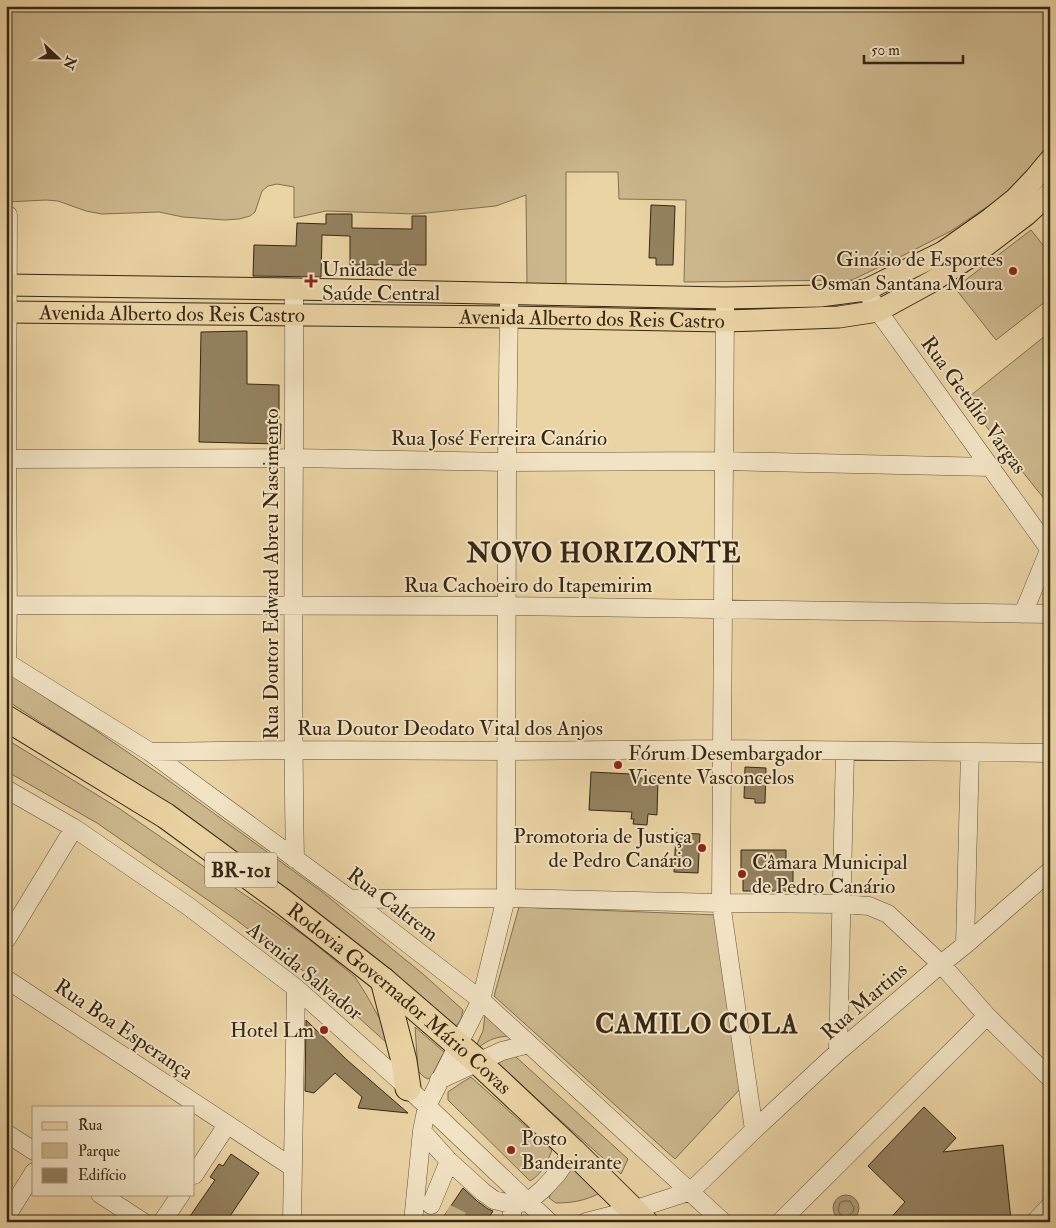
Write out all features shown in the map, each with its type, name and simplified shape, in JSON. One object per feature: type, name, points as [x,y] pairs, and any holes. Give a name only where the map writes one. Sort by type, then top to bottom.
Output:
[{"type":"highway","name":"Rodovia Governador Mário Covas","points":[[6,718],[166,816],[282,901],[383,980],[478,1062],[640,1216]]},
{"type":"highway","points":[[383,980],[404,1061],[408,1088]]},
{"type":"main road","name":"Avenida Alberto dos Reis Castro","points":[[7,285],[724,298],[820,296],[866,290],[943,252],[990,219],[1015,198],[1050,160]]},
{"type":"main road","name":"Avenida Alberto dos Reis Castro","points":[[7,312],[725,321],[840,316],[878,310],[931,282],[976,253],[1026,215],[1050,193]]},
{"type":"street","points":[[7,662],[8,214]]},
{"type":"street","name":"Rua Doutor Edward Abreu Nascimento","points":[[294,289],[292,606],[295,859]]},
{"type":"street","name":"Rua Getúlio Vargas","points":[[866,290],[878,310],[1050,549]]},
{"type":"street","points":[[431,1205],[422,1131],[427,1106],[481,1000],[506,898],[507,462],[510,293]]},
{"type":"street","points":[[724,298],[721,903],[754,1130]]},
{"type":"street","name":"Rua José Ferreira Canário","points":[[6,459],[294,458],[507,462],[724,461],[991,467]]},
{"type":"street","points":[[1023,614],[1050,549]]},
{"type":"street","name":"Rua Cachoeiro do Itapemirim","points":[[7,605],[508,606],[1050,614]]},
{"type":"street","name":"Rua Caltrem","points":[[7,662],[150,752],[350,899],[481,1000],[723,1222]]},
{"type":"street","name":"Rua Doutor Deodato Vital dos Anjos","points":[[150,752],[722,749],[1050,753]]},
{"type":"street","points":[[838,1052],[845,751]]},
{"type":"street","points":[[965,945],[970,752]]},
{"type":"street","name":"Avenida Salvador","points":[[6,789],[74,828],[188,906],[296,988],[408,1088],[549,1222]]},
{"type":"street","points":[[6,940],[74,828]]},
{"type":"street","name":"Rua Martins","points":[[586,1222],[640,1216],[691,1191],[838,1052],[1050,871]]},
{"type":"street","points":[[350,899],[506,898],[870,906],[888,914],[941,964],[987,1016],[1050,1078]]},
{"type":"street","name":"Rua Boa Esperança","points":[[6,978],[292,1167]]},
{"type":"street","points":[[292,1222],[296,988]]},
{"type":"street","points":[[780,1222],[987,1016]]},
{"type":"street","points":[[440,1080],[502,1051],[528,1044]]},
{"type":"street","points":[[195,1174],[228,1125]]},
{"type":"street","points":[[422,1131],[449,1161],[483,1192],[494,1200],[510,1204],[528,1202],[557,1174],[573,1151]]},
{"type":"street","points":[[6,1132],[32,1150]]},
{"type":"street","points":[[413,1222],[431,1205],[449,1161]]},
{"type":"street","points":[[6,1217],[32,1175]]},
{"type":"street","points":[[103,1196],[142,1222]]},
{"type":"street","points":[[162,1222],[180,1196]]},
{"type":"street","points":[[510,1204],[513,1222]]},
{"type":"street","points":[[1035,1222],[1050,1206]]},
{"type":"green space","points":[[6,6],[1050,6],[1050,149],[1041,162],[1003,196],[951,231],[852,280],[684,282],[686,200],[619,199],[618,172],[566,172],[566,284],[527,284],[526,195],[496,206],[416,214],[326,211],[294,218],[294,187],[277,184],[268,186],[262,191],[255,212],[250,216],[225,220],[183,217],[159,212],[102,214],[86,211],[58,201],[46,200],[6,202]]},
{"type":"green space","name":"Ginásio de Esportes Osman Santana Moura","points":[[1031,230],[1050,254],[1050,298],[996,340],[955,288]]},
{"type":"green space","points":[[1050,332],[1050,506],[965,400]]},
{"type":"green space","points":[[6,672],[168,780],[321,891],[423,974],[463,1010],[457,1025],[452,1026],[156,797],[6,700]]},
{"type":"green space","points":[[6,739],[120,809],[309,939],[355,977],[382,1023],[388,1044],[327,989],[235,919],[97,823],[6,771]]},
{"type":"green space","points":[[519,907],[718,915],[741,1088],[675,1159],[494,996]]},
{"type":"green space","points":[[485,1015],[509,1036],[493,1039],[479,1047],[477,1044],[483,1031]]},
{"type":"green space","points":[[415,1027],[444,1052],[431,1077],[428,1079],[418,1071]]},
{"type":"green space","points":[[515,1056],[628,1159],[621,1174],[498,1063],[499,1059]]},
{"type":"green space","points":[[471,1077],[552,1150],[544,1168],[530,1181],[448,1100],[448,1092]]},
{"type":"green space","points":[[570,1169],[576,1170],[598,1190],[598,1194],[583,1200],[567,1203],[556,1203],[549,1198],[552,1191]]},
{"type":"water","points":[[846,1195],[855,1199],[859,1208],[855,1217],[846,1221],[837,1217],[833,1208],[837,1199]]},
{"type":"building","points":[[651,205],[675,206],[673,265],[656,265],[656,258],[649,258]]},
{"type":"building","points":[[326,214],[352,214],[352,228],[412,229],[412,216],[426,216],[426,265],[350,265],[350,236],[322,235],[321,277],[253,276],[254,245],[296,246],[297,223],[326,224]]},
{"type":"building","points":[[247,331],[247,384],[279,385],[280,444],[199,442],[201,332]]},
{"type":"building","points":[[745,767],[766,768],[765,803],[755,803],[755,799],[744,798]]},
{"type":"building","points":[[591,772],[631,774],[631,778],[658,778],[657,815],[648,814],[647,825],[633,824],[634,819],[631,819],[632,812],[589,810]]},
{"type":"building","points":[[676,833],[700,834],[698,873],[674,872]]},
{"type":"building","points":[[741,850],[786,850],[786,861],[793,861],[793,891],[743,891]]},
{"type":"building","points":[[306,1020],[347,1060],[408,1113],[358,1108],[362,1097],[335,1073],[314,1093],[305,1091]]},
{"type":"building","points":[[924,1107],[956,1138],[943,1152],[1003,1145],[1011,1220],[993,1222],[887,1222],[905,1202],[868,1166]]},
{"type":"building","points":[[231,1154],[259,1173],[226,1222],[186,1222],[215,1180],[210,1177],[219,1164],[223,1166]]},
{"type":"building","points":[[463,1188],[477,1201],[493,1211],[486,1222],[440,1222]]},
{"type":"tunnel","points":[[446,1213],[464,1222]]},
{"type":"place","name":"Ginásio de Esportes Osman Santana Moura","points":[[1013,271]]},
{"type":"place","name":"Unidade de Saúde Central","points":[[311,281]]},
{"type":"place","name":"Fórum Desembargador Vicente Vasconcelos","points":[[618,765]]},
{"type":"place","name":"Promotoria de Justiça de Pedro Canário","points":[[702,848]]},
{"type":"place","name":"Câmara Municipal de Pedro Canário","points":[[742,874]]},
{"type":"place","name":"Hotel Lm","points":[[324,1030]]},
{"type":"place","name":"Posto Bandeirante","points":[[511,1150]]},
{"type":"district","name":"NOVO HORIZONTE","points":[[604,553]]},
{"type":"district","name":"CAMILO COLA","points":[[697,1024]]}]
